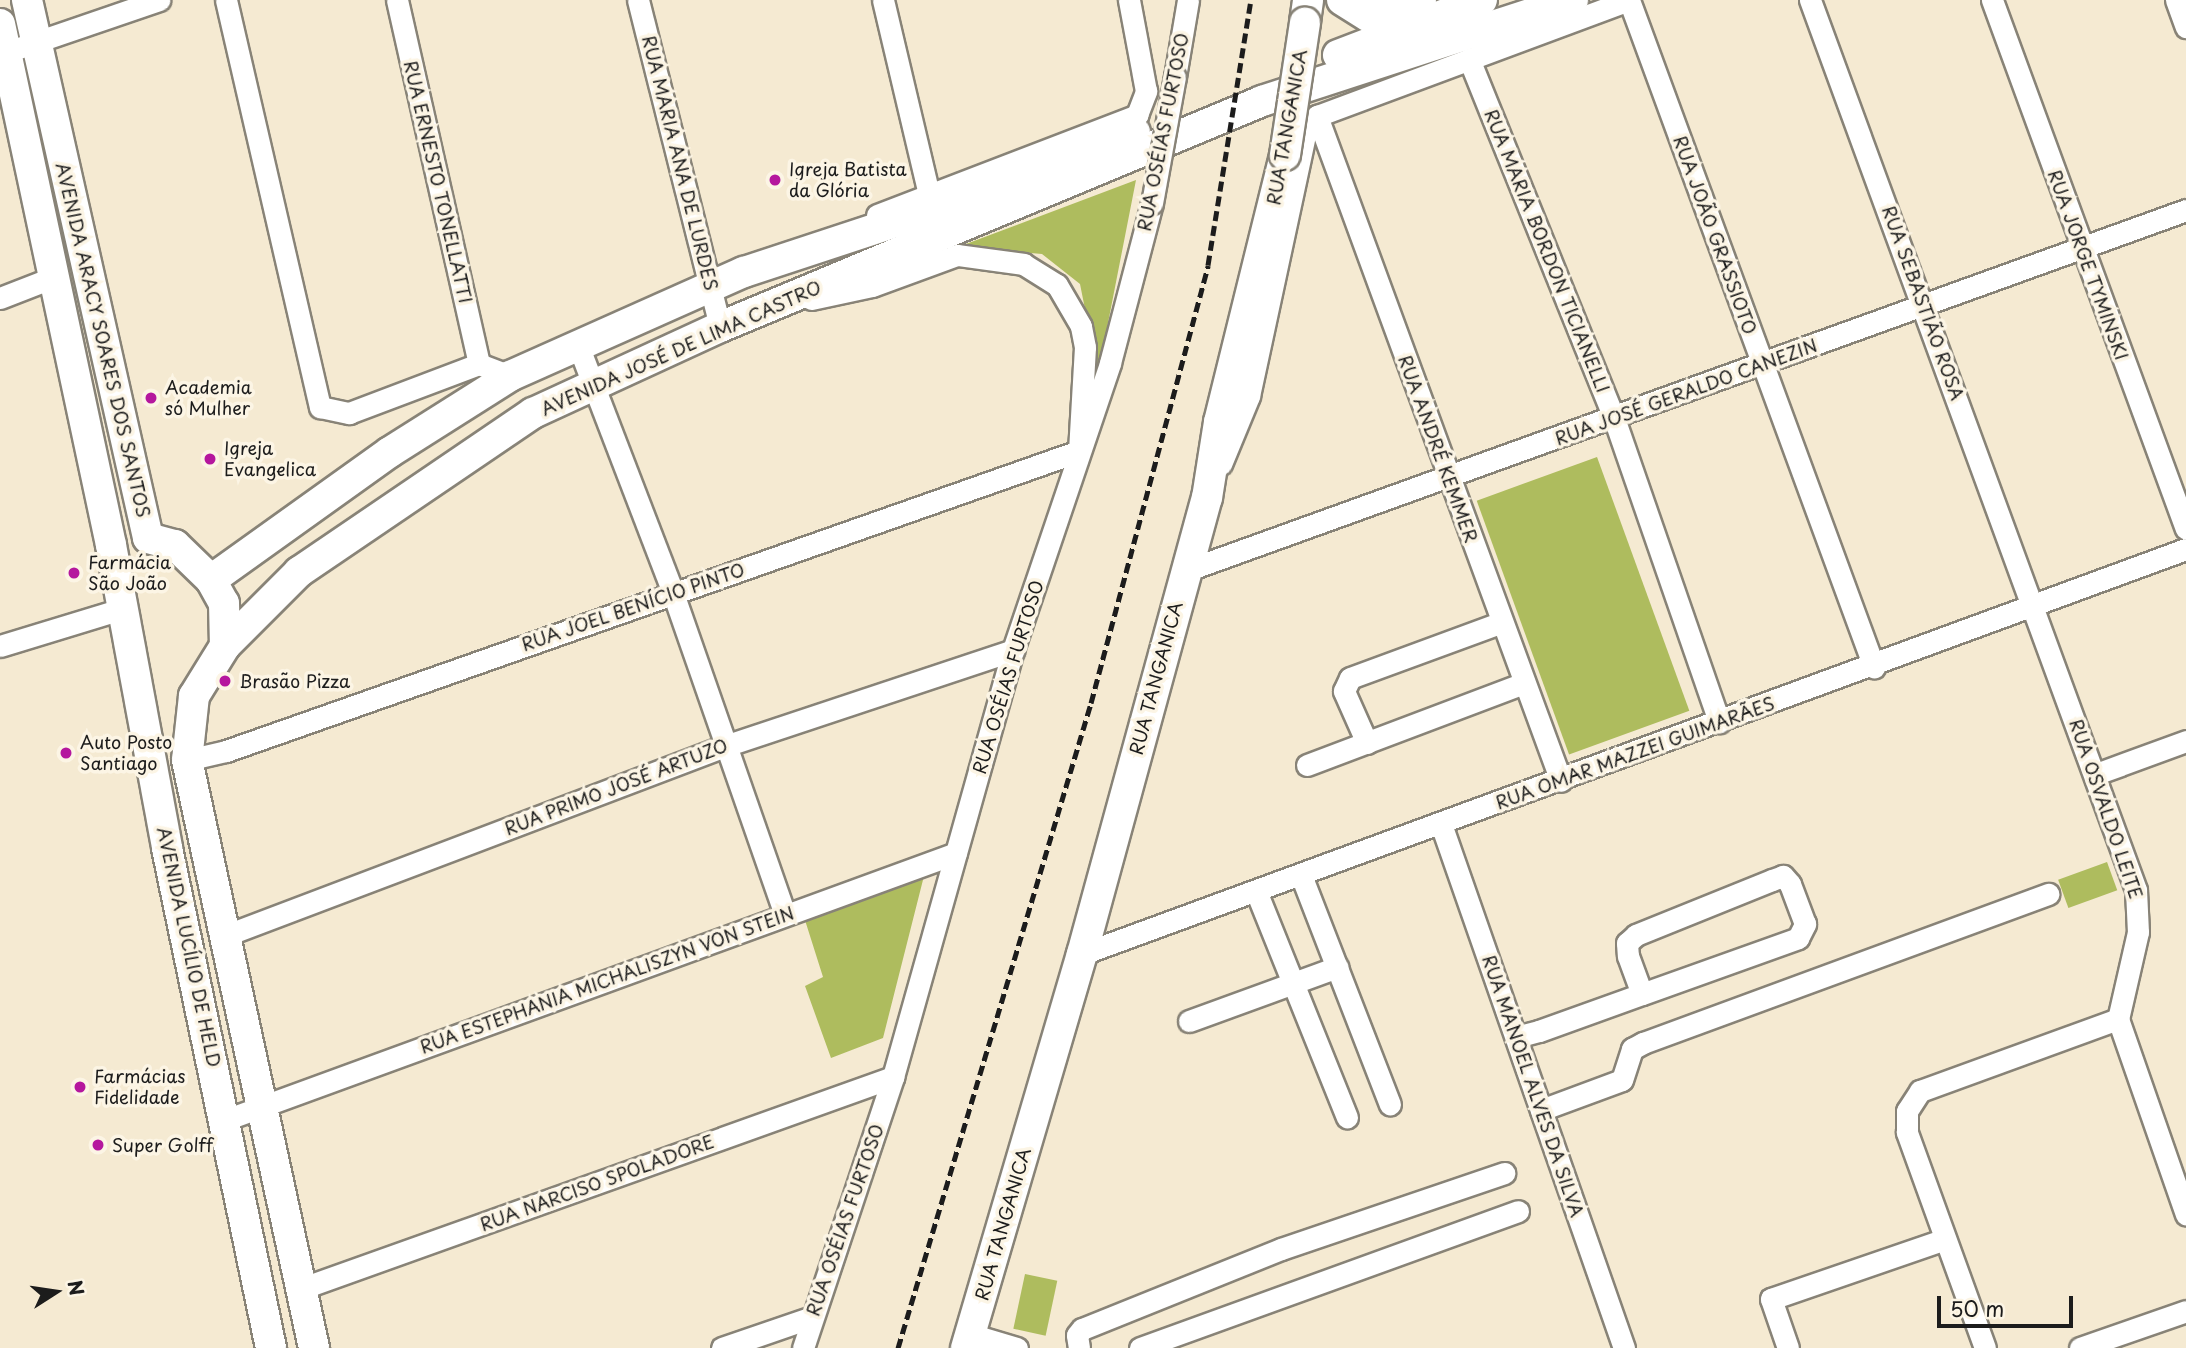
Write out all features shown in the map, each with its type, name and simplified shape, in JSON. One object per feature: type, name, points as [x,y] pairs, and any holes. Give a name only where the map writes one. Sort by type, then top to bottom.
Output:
[{"type":"street","name":"AVENIDA ARACY SOARES DOS SANTOS","points":[[27,0],[148,538],[174,545],[211,580],[224,603],[225,646]]},
{"type":"street","points":[[3,38],[37,45],[159,0]]},
{"type":"street","points":[[226,0],[320,407],[349,413],[479,363],[510,376]]},
{"type":"street","name":"RUA ERNESTO TONELLATTI","points":[[397,0],[479,363]]},
{"type":"street","name":"RUA MARIA ANA DE LURDES","points":[[638,0],[712,286],[720,327]]},
{"type":"street","points":[[883,0],[941,210]]},
{"type":"street","points":[[941,210],[1137,115],[1143,108],[1146,91],[1129,0]]},
{"type":"street","name":"RUA OSÉIAS FURTOSO","points":[[803,1348],[893,1077],[1013,650],[1110,363],[1152,202],[1188,0]]},
{"type":"street","points":[[1342,0],[1368,16],[1425,0]]},
{"type":"street","points":[[941,210],[1482,0]]},
{"type":"street","points":[[211,580],[390,452],[510,376],[744,272],[941,210],[1262,100],[1573,0]]},
{"type":"street","points":[[1207,498],[1249,396],[1298,183],[1306,131],[1317,116],[1629,0]]},
{"type":"street","name":"RUA JOÃO GRASSIOTO","points":[[1629,0],[1874,667]]},
{"type":"street","name":"RUA SEBASTIÃO ROSA","points":[[1810,0],[2035,606]]},
{"type":"street","name":"RUA JORGE TYMINSKI","points":[[1992,0],[2186,529]]},
{"type":"street","points":[[2176,0],[2186,27]]},
{"type":"street","name":"RUA TANGANICA","points":[[968,1341],[1082,954],[1207,498],[1219,422],[1285,155],[1307,11]]},
{"type":"street","name":"AVENIDA ARACY SOARES DOS SANTOS","points":[[3,38],[111,545]]},
{"type":"street","name":"RUA MARIA BORDON TICIANELLI","points":[[1469,59],[1614,418],[1718,722]]},
{"type":"street","name":"RUA ANDRÉ KEMMER","points":[[1317,116],[1340,186],[1561,781]]},
{"type":"street","points":[[1298,183],[1324,176],[1340,186]]},
{"type":"street","name":"AVENIDA JOSÉ DE LIMA CASTRO","points":[[225,646],[299,572],[533,413],[720,327],[775,306],[941,210]]},
{"type":"street","name":"RUA JOSÉ GERALDO CANEZIN","points":[[1185,571],[2186,210]]},
{"type":"street","points":[[775,306],[872,286],[957,255],[1024,264],[1057,285],[1081,326],[1085,347],[1079,451]]},
{"type":"street","points":[[0,298],[54,277]]},
{"type":"street","points":[[578,345],[673,593],[785,914]]},
{"type":"street","name":"RUA JOEL BENÍCIO PINTO","points":[[187,760],[226,751],[1079,451]]},
{"type":"street","points":[[111,545],[148,538]]},
{"type":"street","name":"AVENIDA LUCÍLIO DE HELD","points":[[111,545],[152,767],[271,1348]]},
{"type":"street","name":"RUA OMAR MAZZEI GUIMARÃES","points":[[1082,954],[1874,667],[2186,549]]},
{"type":"street","name":"RUA OSVALDO LEITE","points":[[2035,606],[2096,774],[2140,912],[2118,1019]]},
{"type":"street","points":[[0,646],[124,608]]},
{"type":"street","points":[[1367,743],[1344,691],[1350,678],[1502,622]]},
{"type":"street","points":[[152,767],[187,760],[194,696],[225,646]]},
{"type":"street","name":"RUA PRIMO JOSÉ ARTUZO","points":[[223,936],[725,746],[1013,650]]},
{"type":"street","points":[[1307,765],[1524,683]]},
{"type":"street","points":[[2096,774],[2186,741]]},
{"type":"street","name":"AVENIDA LUCÍLIO DE HELD","points":[[187,760],[259,1109],[314,1348]]},
{"type":"street","name":"RUA MANOEL ALVES DA SILVA","points":[[1441,824],[1625,1348]]},
{"type":"street","name":"RUA ESTEPHANIA MICHALISZYN VON STEIN","points":[[225,1119],[259,1109],[956,853]]},
{"type":"street","points":[[1301,875],[1390,1104]]},
{"type":"street","points":[[1516,1037],[1642,994],[1798,939],[1805,923],[1790,884],[1783,876],[1636,934],[1627,943],[1628,956],[1642,994]]},
{"type":"street","points":[[1256,891],[1347,1117]]},
{"type":"street","points":[[1541,1110],[1622,1080],[1632,1049],[1643,1042],[2049,894]]},
{"type":"street","points":[[1189,1021],[1337,967]]},
{"type":"street","points":[[1985,1348],[1907,1132],[1907,1111],[1920,1091],[2118,1019],[2186,1214]]},
{"type":"street","name":"RUA NARCISO SPOLADORE","points":[[300,1289],[893,1077]]},
{"type":"street","points":[[1079,1348],[1077,1335],[1082,1329],[1281,1249],[1504,1173]]},
{"type":"street","points":[[1140,1348],[1518,1211]]},
{"type":"street","points":[[1788,1348],[1771,1299],[1945,1239]]},
{"type":"street","points":[[2081,1348],[2186,1311]]},
{"type":"street","points":[[722,1348],[812,1317]]},
{"type":"street","points":[[968,1341],[1017,1348]]},
{"type":"green space","points":[[1136,180],[1098,374],[1080,284],[1042,254],[958,247]]},
{"type":"green space","points":[[1597,457],[1689,711],[1569,754],[1477,501]]},
{"type":"green space","points":[[2107,862],[2117,890],[2068,908],[2058,880]]},
{"type":"green space","points":[[925,872],[883,1038],[831,1058],[805,986],[823,977],[804,917]]},
{"type":"green space","points":[[1025,1274],[1057,1281],[1046,1336],[1013,1329]]},
{"type":"railway","points":[[898,1348],[1091,703],[1208,265],[1251,0]]},
{"type":"place","name":"Igreja Batista da Glória","points":[[775,180]]},
{"type":"place","name":"Academia só Mulher","points":[[151,398]]},
{"type":"place","name":"Igreja Evangelica","points":[[210,459]]},
{"type":"place","name":"Farmácia São João","points":[[74,573]]},
{"type":"place","name":"Brasão Pizza","points":[[225,681]]},
{"type":"place","name":"Auto Posto Santiago","points":[[66,753]]},
{"type":"place","name":"Farmácias Fidelidade","points":[[80,1087]]},
{"type":"place","name":"Super Golff","points":[[98,1145]]}]
